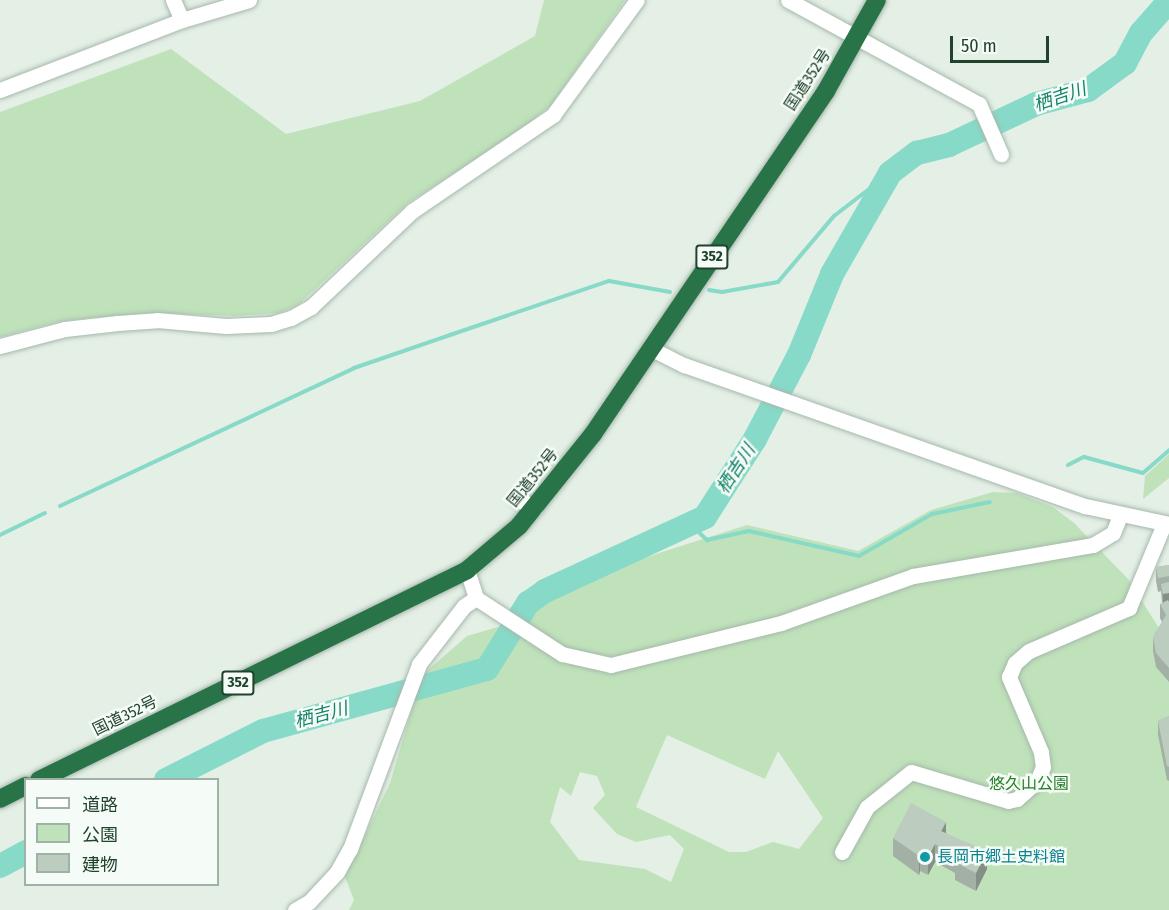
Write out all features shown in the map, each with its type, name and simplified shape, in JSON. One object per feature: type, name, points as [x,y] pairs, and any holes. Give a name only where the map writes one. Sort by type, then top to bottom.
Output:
[{"type":"highway","name":"国道352号","points":[[43,778],[467,570],[593,434],[826,91],[877,0]]},
{"type":"highway","points":[[0,799],[24,787]]},
{"type":"street","points":[[174,0],[182,20]]},
{"type":"street","points":[[0,90],[182,20],[249,0]]},
{"type":"street","points":[[0,346],[65,329],[118,323],[157,320],[226,326],[271,324],[291,318],[311,307],[412,211],[554,115],[637,0]]},
{"type":"street","points":[[788,0],[857,35],[980,104],[1001,154]]},
{"type":"street","points":[[650,348],[684,365],[1120,516],[1166,524],[1129,608],[1029,651],[1015,663],[1009,677],[1041,752],[1043,767],[1037,780],[1017,799],[1008,801],[911,772],[867,807],[842,852]]},
{"type":"street","points":[[467,570],[476,598],[533,632],[562,654],[611,666],[781,623],[913,576],[1093,545],[1113,533],[1120,516]]},
{"type":"street","points":[[295,910],[331,880],[350,849],[400,716],[411,680],[464,606],[476,598]]},
{"type":"green space","points":[[544,0],[625,0],[551,105],[519,131],[409,202],[298,305],[279,313],[235,316],[148,313],[90,318],[57,322],[0,337],[0,112],[171,49],[286,134],[420,101],[535,36]]},
{"type":"green space","points":[[1169,454],[1169,478],[1143,499],[1145,476]]},
{"type":"green space","name":"悠久山公園","points":[[993,492],[1017,493],[1053,507],[1074,523],[1128,579],[1169,644],[1169,910],[349,910],[354,900],[345,877],[390,783],[422,675],[467,636],[501,626],[615,567],[747,525],[858,551],[931,510]],"holes":[[[667,735],[765,779],[778,751],[823,818],[799,849],[773,842],[746,852],[729,852],[636,807]],[[580,772],[597,776],[605,795],[593,808],[617,834],[636,842],[670,835],[684,849],[671,882],[645,869],[579,860],[550,822],[560,787],[571,796]]]},
{"type":"building","points":[[1169,565],[1169,576],[1158,578],[1156,567]]},
{"type":"building","points":[[1169,582],[1169,593],[1163,594],[1161,584]]},
{"type":"building","points":[[1168,600],[1169,668],[1156,653],[1153,637],[1166,615],[1160,604]]},
{"type":"building","points":[[1169,716],[1169,767],[1158,721]]},
{"type":"building","points":[[911,803],[946,822],[941,831],[987,851],[976,873],[955,862],[958,856],[935,844],[928,857],[920,852],[919,856],[893,838]]},
{"type":"waterway","name":"栖吉川","points":[[170,778],[263,731],[487,669],[528,603],[545,591],[705,517],[755,439],[799,355],[832,274],[890,173],[917,153],[949,145],[1036,104],[1088,90],[1125,63],[1141,33],[1169,1]]},
{"type":"waterway","points":[[709,290],[722,292],[778,282],[834,216],[890,173]]},
{"type":"waterway","points":[[60,506],[354,368],[609,281],[670,292]]},
{"type":"waterway","points":[[1068,465],[1084,457],[1143,473],[1169,450]]},
{"type":"waterway","points":[[692,526],[707,540],[749,531],[859,556],[932,514],[990,502]]},
{"type":"waterway","points":[[0,535],[45,513]]},
{"type":"waterway","name":"栖吉川","points":[[0,866],[24,853]]},
{"type":"place","name":"長岡市郷土史料館","points":[[925,857]]}]
